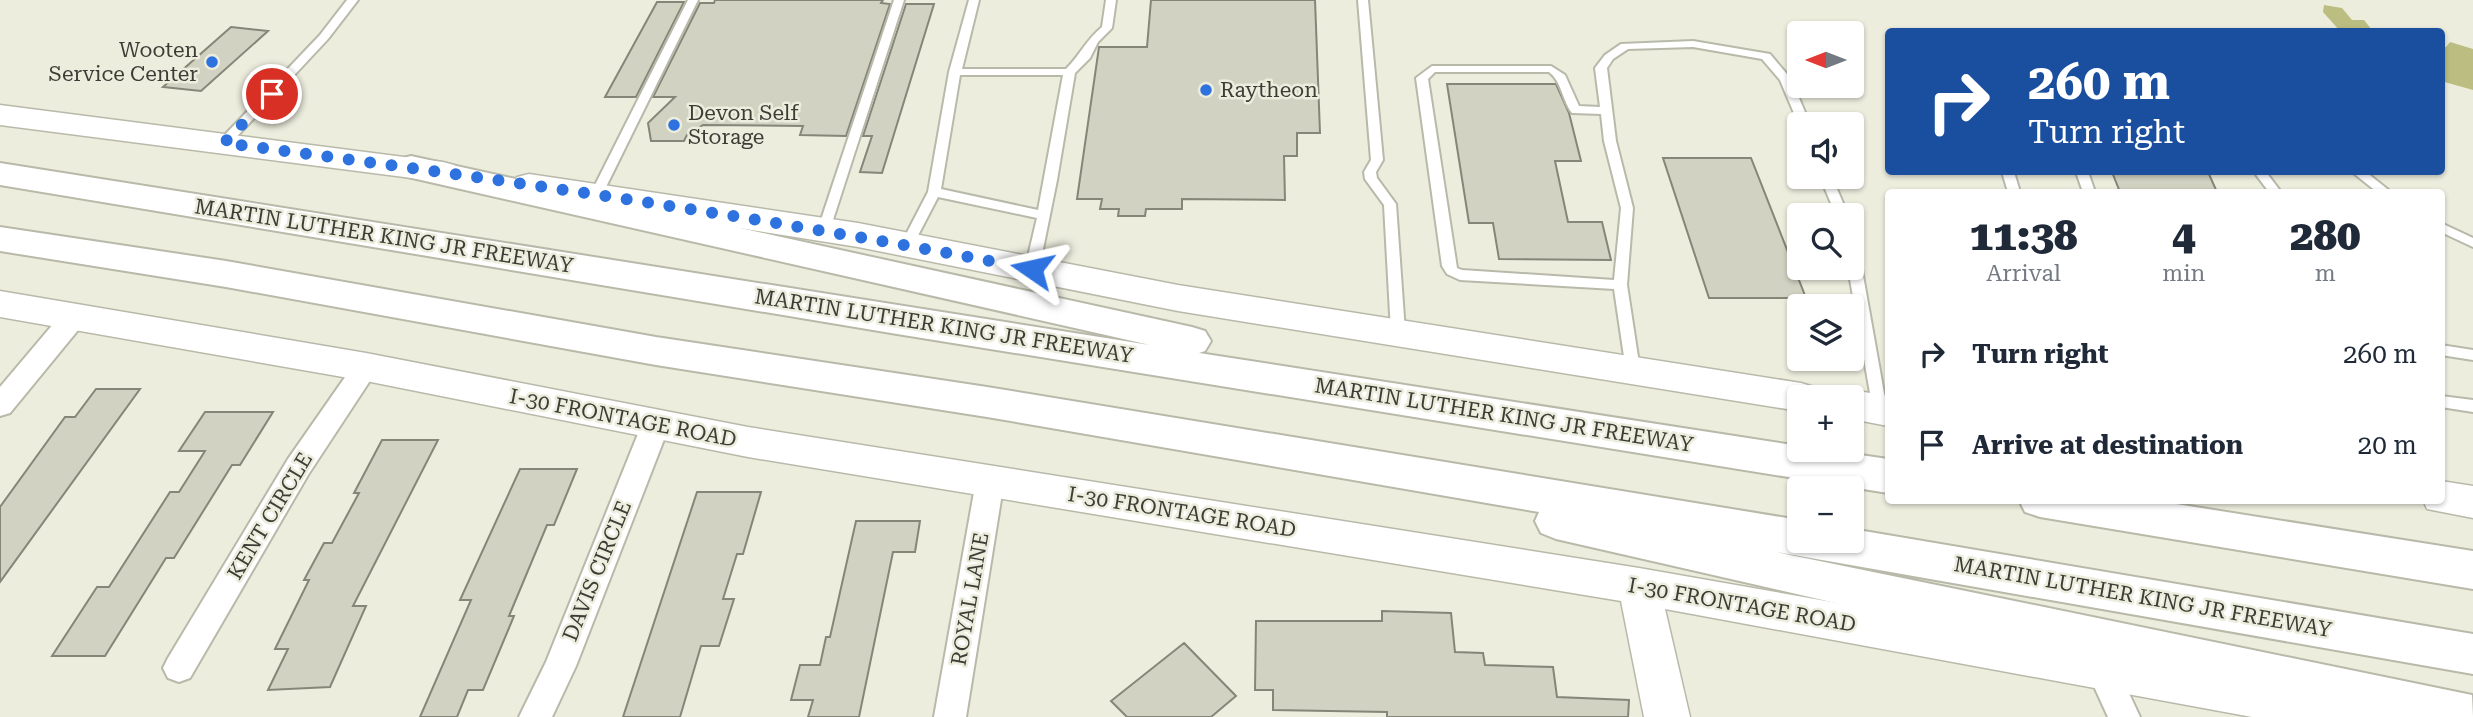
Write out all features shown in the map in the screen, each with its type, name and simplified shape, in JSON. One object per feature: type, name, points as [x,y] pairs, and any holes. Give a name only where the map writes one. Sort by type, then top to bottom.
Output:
[{"type":"highway","points":[[411,167],[1563,424]]},
{"type":"highway","name":"MARTIN LUTHER KING JR FREEWAY","points":[[0,174],[1885,476]]},
{"type":"highway","points":[[0,239],[226,274],[656,351],[1141,428],[1787,536]]},
{"type":"highway","points":[[1141,428],[1840,585],[2472,717]]},
{"type":"highway","points":[[2065,504],[2473,570]]},
{"type":"highway","name":"MARTIN LUTHER KING JR FREEWAY","points":[[1864,550],[2473,654]]},
{"type":"main road","points":[[0,115],[411,167],[824,229],[1178,298],[1787,395]]},
{"type":"main road","name":"I-30 FRONTAGE ROAD","points":[[0,304],[366,367],[656,424],[1639,586],[2365,717]]},
{"type":"main road","points":[[2445,498],[2473,502]]},
{"type":"main road","points":[[1639,586],[1667,717]]},
{"type":"street","points":[[0,407],[74,317]]},
{"type":"street","name":"KENT CIRCLE","points":[[179,668],[298,467],[366,367]]},
{"type":"street","name":"DAVIS CIRCLE","points":[[535,717],[560,666],[656,424]]},
{"type":"street","name":"ROYAL LANE","points":[[950,717],[990,481]]},
{"type":"street","points":[[2103,671],[2124,717]]},
{"type":"lane","points":[[224,143],[324,37],[353,0]]},
{"type":"lane","points":[[596,195],[693,0]]},
{"type":"lane","points":[[824,229],[899,0]]},
{"type":"lane","points":[[907,244],[934,192],[955,72],[974,0]]},
{"type":"lane","points":[[1032,269],[1069,72],[1086,56],[1093,40],[1107,28],[1111,0]]},
{"type":"lane","points":[[1363,0],[1377,160],[1370,172],[1371,179],[1390,204],[1398,332]]},
{"type":"lane","points":[[1633,370],[1620,285],[1627,208],[1610,141],[1601,68],[1609,57],[1625,46],[1693,44],[1766,56],[1786,79],[1799,112]]},
{"type":"lane","points":[[1605,111],[1576,110],[1572,106],[1563,76],[1551,69],[1432,69],[1422,78],[1449,266],[1452,271],[1460,275],[1620,285]]},
{"type":"lane","points":[[955,72],[1069,72]]},
{"type":"lane","points":[[2362,175],[2381,189]]},
{"type":"lane","points":[[934,192],[1044,215]]},
{"type":"lane","points":[[2445,230],[2473,243]]},
{"type":"lane","points":[[1856,280],[1873,409]]},
{"type":"lane","points":[[2445,351],[2473,355]]},
{"type":"lane","points":[[2445,402],[2473,406]]},
{"type":"shaded area","points":[[2324,5],[2342,8],[2352,20],[2364,20],[2370,28],[2337,28],[2323,12]]},
{"type":"shaded area","points":[[2450,42],[2473,49],[2473,90],[2445,82],[2446,47]]},
{"type":"building","points":[[715,0],[883,0],[881,3],[890,4],[846,136],[800,135],[803,126],[703,125],[687,135],[684,141],[651,141],[648,123],[675,97],[653,97],[700,3],[714,3]]},
{"type":"building","name":"Raytheon","points":[[1151,0],[1315,0],[1320,133],[1297,133],[1297,156],[1284,156],[1285,200],[1182,199],[1182,209],[1146,209],[1145,216],[1118,216],[1119,209],[1100,209],[1102,199],[1077,199],[1099,47],[1147,47]]},
{"type":"building","points":[[657,2],[684,2],[636,97],[605,97]]},
{"type":"building","points":[[906,4],[934,4],[882,173],[860,172],[872,136],[863,136]]},
{"type":"building","name":"Wooten Service Center","points":[[231,27],[268,31],[201,91],[163,87]]},
{"type":"building","points":[[1447,84],[1556,84],[1569,113],[1581,161],[1555,161],[1568,222],[1602,222],[1611,260],[1499,259],[1493,223],[1469,223]]},
{"type":"building","points":[[1663,158],[1751,158],[1787,250],[1787,280],[1799,280],[1804,294],[1787,294],[1787,298],[1709,298]]},
{"type":"building","points":[[2113,175],[2209,175],[2216,189],[2119,189]]},
{"type":"building","points":[[96,389],[140,389],[0,582],[0,507],[65,417],[75,417]]},
{"type":"building","points":[[205,412],[273,412],[240,465],[232,465],[174,558],[166,558],[105,656],[52,656],[97,587],[109,587],[170,492],[179,492],[205,451],[179,451]]},
{"type":"building","points":[[382,440],[438,440],[353,606],[366,606],[330,687],[268,690],[288,649],[275,649],[309,580],[304,580],[324,543],[332,543],[359,493],[354,493]]},
{"type":"building","points":[[520,469],[577,469],[554,525],[547,525],[509,616],[514,616],[483,690],[468,690],[457,717],[420,717],[471,600],[460,600]]},
{"type":"building","points":[[697,492],[761,492],[743,554],[737,554],[723,599],[734,599],[719,646],[701,646],[680,717],[623,717]]},
{"type":"building","points":[[856,521],[920,521],[915,552],[893,552],[859,717],[808,717],[813,700],[791,700],[800,665],[820,665],[826,637],[830,637]]},
{"type":"building","points":[[1382,611],[1451,613],[1455,652],[1483,653],[1485,665],[1553,667],[1557,697],[1629,700],[1628,717],[1387,717],[1387,712],[1273,710],[1273,690],[1255,690],[1256,621],[1382,621]]},
{"type":"building","points":[[1184,643],[1236,696],[1211,717],[1127,717],[1111,701]]},
{"type":"place","name":"Wooten Service Center","points":[[212,62]]},
{"type":"place","name":"Raytheon","points":[[1206,90]]},
{"type":"place","name":"Devon Self Storage","points":[[674,125]]},
{"type":"route","points":[[272,94],[224,143],[411,167],[858,235],[1032,269]]}]
